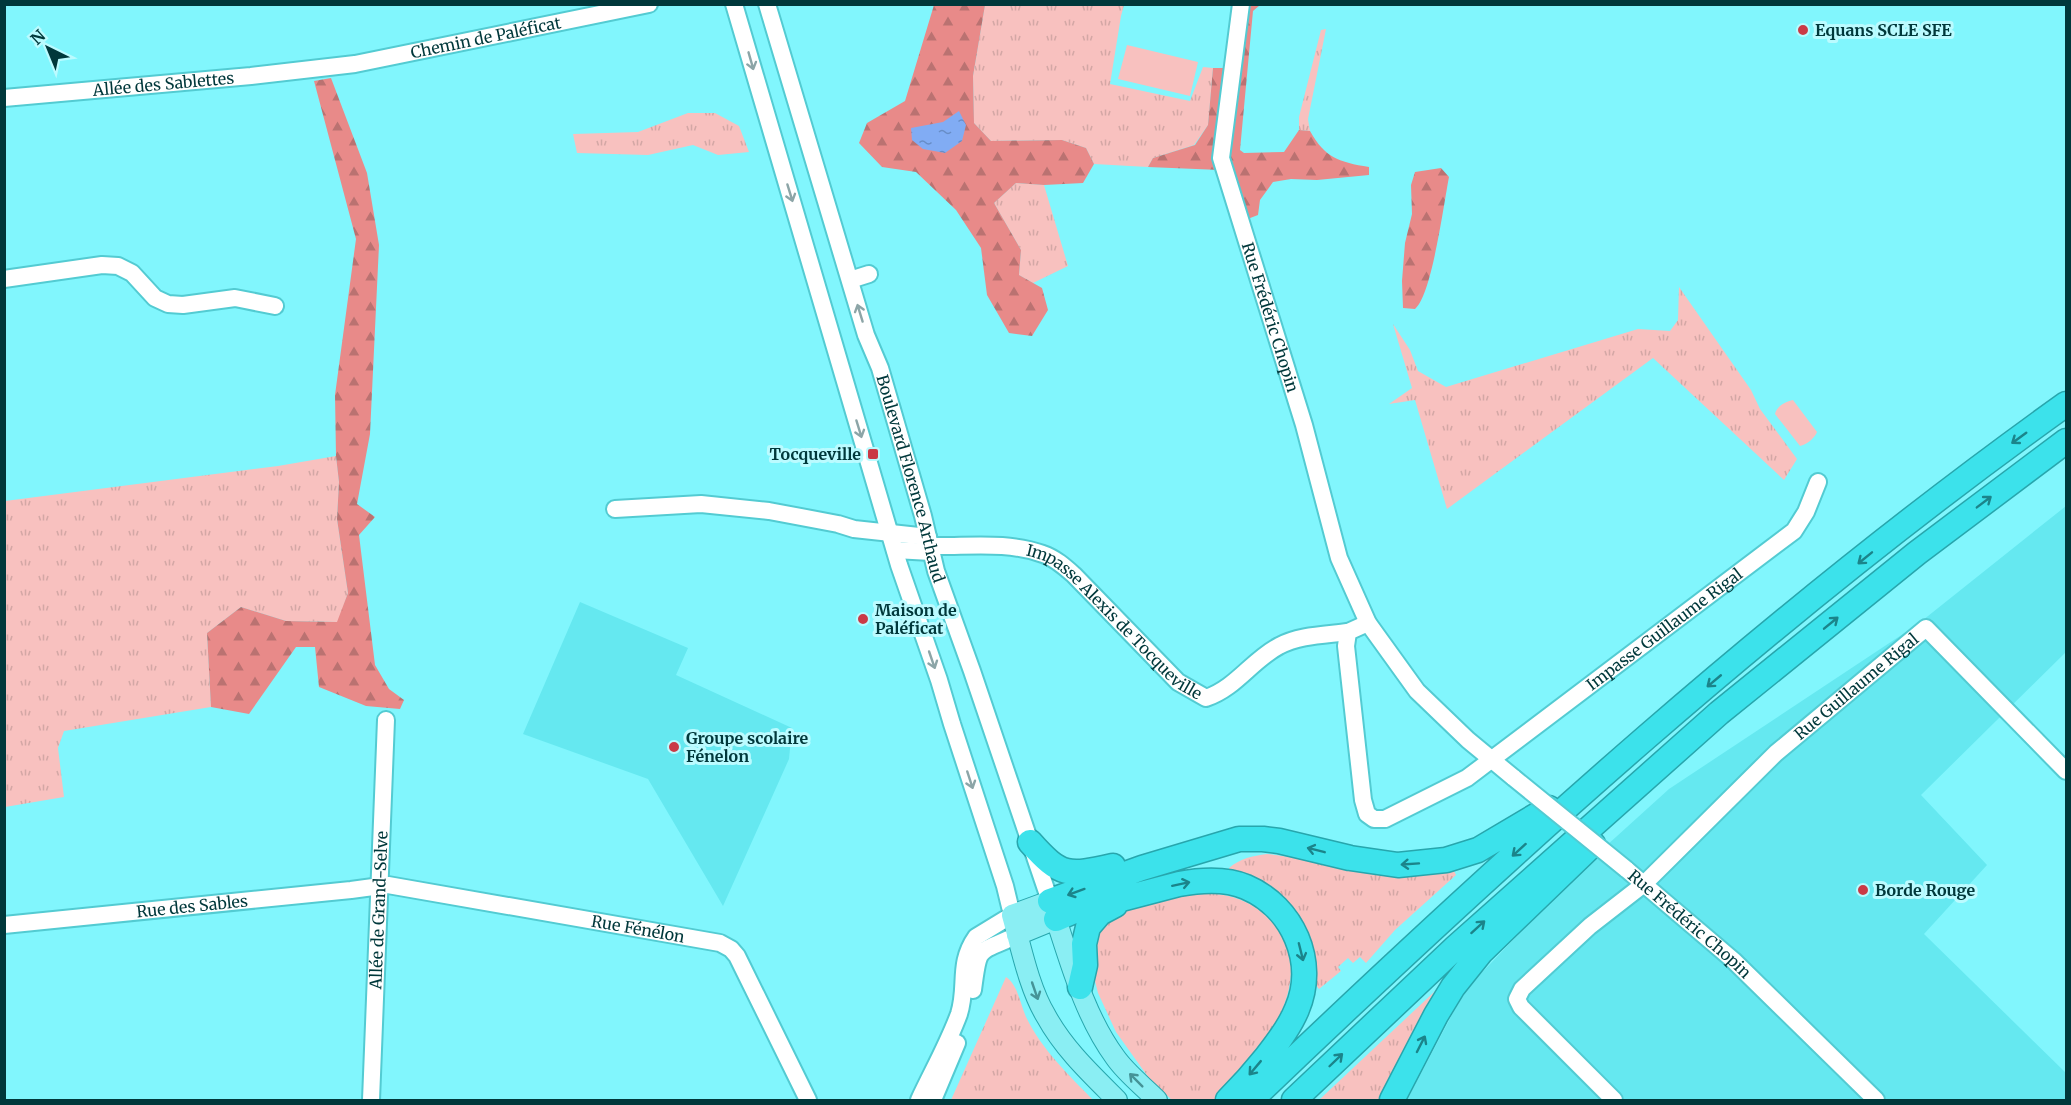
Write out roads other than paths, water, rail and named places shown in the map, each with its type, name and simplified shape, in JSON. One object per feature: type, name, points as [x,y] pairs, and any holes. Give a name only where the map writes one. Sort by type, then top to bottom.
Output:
[{"type":"highway","points":[[1251,1101],[1604,773],[1892,535],[2014,441],[2067,404]]},
{"type":"highway","points":[[1294,1101],[1377,1020],[1542,868],[1719,713],[1917,553],[2067,441]]},
{"type":"highway","points":[[1392,1101],[1444,1001],[1481,952],[1785,660]]},
{"type":"highway","points":[[1053,910],[1142,868],[1224,843],[1250,838],[1279,841],[1350,858],[1398,865],[1446,860],[1495,842],[1604,773]]},
{"type":"highway","points":[[1030,842],[1050,863],[1070,873],[1120,864],[1142,868]]},
{"type":"highway","points":[[1053,910],[1072,912],[1179,884],[1220,880],[1245,887],[1261,895],[1280,911],[1294,930],[1303,963],[1303,985],[1297,1010],[1282,1036],[1228,1101]]},
{"type":"highway","points":[[1080,987],[1085,966],[1084,944],[1088,927],[1100,913],[1124,899]]},
{"type":"main road","points":[[1012,915],[1053,910]]},
{"type":"main road","points":[[1017,935],[1053,910]]},
{"type":"main road","name":"Boulevard Florence Arthaud","points":[[1053,910],[1094,1022],[1124,1068],[1157,1101]]},
{"type":"main road","name":"Boulevard Florence Arthaud","points":[[1012,915],[1036,994],[1053,1029],[1072,1054],[1118,1101]]},
{"type":"street","name":"Chemin de Paléficat","points":[[323,68],[355,64],[649,4]]},
{"type":"street","name":"Boulevard Florence Arthaud","points":[[734,4],[895,550],[939,680],[1005,886],[1012,915]]},
{"type":"street","name":"Boulevard Florence Arthaud","points":[[767,4],[866,335],[880,368],[947,604],[1053,910]]},
{"type":"street","name":"Rue Frédéric Chopin","points":[[1241,4],[1221,158],[1304,425],[1339,558],[1368,623],[1417,691],[1443,717],[1491,760],[1734,960],[1876,1101]]},
{"type":"street","name":"Allée des Sablettes","points":[[4,98],[323,68]]},
{"type":"street","points":[[4,279],[102,265],[118,266],[132,273],[155,298],[168,304],[183,305],[234,298],[275,306]]},
{"type":"street","points":[[850,280],[869,274]]},
{"type":"street","name":"Impasse Guillaume Rigal","points":[[1491,760],[1794,531],[1806,512],[1818,482]]},
{"type":"street","name":"Impasse Alexis de Tocqueville","points":[[615,509],[701,504],[769,511],[854,529],[890,532],[930,545]]},
{"type":"street","name":"Impasse Alexis de Tocqueville","points":[[895,550],[930,545],[975,545],[1012,548],[1043,554],[1074,575],[1178,682],[1206,698],[1218,694],[1235,682],[1279,646],[1306,637],[1348,632]]},
{"type":"street","points":[[1368,623],[1348,632],[1346,646],[1363,800],[1367,814],[1374,819],[1385,819],[1467,778],[1491,760]]},
{"type":"street","name":"Rue Guillaume Rigal","points":[[1644,884],[1776,753],[1926,628],[2067,771]]},
{"type":"street","name":"Allée de Grand-Selve","points":[[371,1101],[386,720]]},
{"type":"street","points":[[1614,1101],[1521,1007],[1517,999],[1522,989],[1590,926],[1644,884]]},
{"type":"street","name":"Rue Fénélon","points":[[378,886],[388,885],[720,943],[731,949],[737,956],[808,1101]]},
{"type":"street","name":"Rue des Sables","points":[[4,925],[378,886]]},
{"type":"street","points":[[919,1101],[958,1015],[963,999],[965,957],[968,950],[976,937],[1012,915]]},
{"type":"street","points":[[933,1101],[971,1004],[977,959],[980,953],[985,948],[1017,935]]},
{"type":"water","points":[[959,111],[966,125],[962,141],[945,153],[923,149],[912,140],[911,128],[943,122]]},
{"type":"place","name":"Equans SCLE SFE","points":[[1803,30]]},
{"type":"place","name":"Tocqueville","points":[[873,454]]},
{"type":"place","name":"Maison de Paléficat","points":[[863,619]]},
{"type":"place","name":"Groupe scolaire Fénelon","points":[[674,747]]},
{"type":"place","name":"Borde Rouge","points":[[1863,890]]}]
